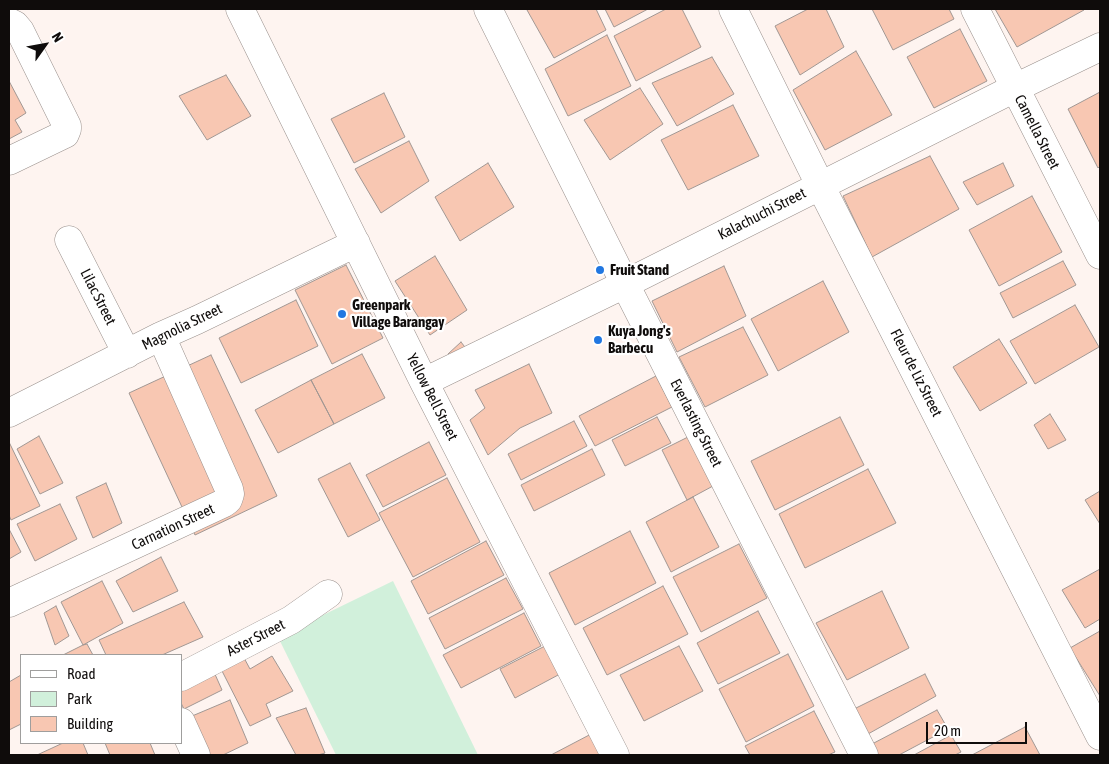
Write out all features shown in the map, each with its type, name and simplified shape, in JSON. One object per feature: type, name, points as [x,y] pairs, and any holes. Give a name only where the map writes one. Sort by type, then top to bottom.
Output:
[{"type":"street","name":"Yellow Bell Street","points":[[240,9],[424,382],[615,755]]},
{"type":"street","name":"Everlasting Street","points":[[488,9],[864,755]]},
{"type":"street","name":"Fleur de Liz Street","points":[[733,9],[820,185],[1100,736]]},
{"type":"street","name":"Camella Street","points":[[975,9],[1100,255]]},
{"type":"street","points":[[9,22],[20,31],[67,126],[65,134],[9,161]]},
{"type":"street","name":"Kalachuchi Street","points":[[424,382],[626,284],[1015,88],[1100,48]]},
{"type":"street","name":"Lilac Street","points":[[69,240],[127,354]]},
{"type":"street","name":"Magnolia Street","points":[[9,413],[161,336],[356,243]]},
{"type":"street","name":"Carnation Street","points":[[9,603],[215,508],[228,500],[229,489],[161,336]]},
{"type":"street","name":"Aster Street","points":[[182,676],[291,620],[328,594]]},
{"type":"street","points":[[182,724],[196,755]]},
{"type":"green space","points":[[393,581],[478,755],[336,755],[278,637]]},
{"type":"building","points":[[596,9],[606,30],[554,58],[527,10]]},
{"type":"building","points":[[605,9],[648,9],[614,27]]},
{"type":"building","points":[[666,9],[682,9],[701,47],[636,81],[614,36]]},
{"type":"building","points":[[808,9],[826,9],[844,47],[800,75],[775,26]]},
{"type":"building","points":[[872,9],[949,9],[954,19],[893,50]]},
{"type":"building","points":[[995,9],[1083,9],[1084,10],[1017,47]]},
{"type":"building","points":[[960,29],[987,81],[934,108],[907,57]]},
{"type":"building","points":[[607,35],[631,86],[568,116],[545,69]]},
{"type":"building","points":[[856,51],[892,115],[825,150],[793,90]]},
{"type":"building","points":[[712,57],[734,94],[677,126],[652,83]]},
{"type":"building","points":[[226,75],[251,116],[207,140],[179,96]]},
{"type":"building","points":[[9,81],[26,113],[15,120],[22,132],[9,139]]},
{"type":"building","points":[[640,88],[663,124],[610,160],[584,120]]},
{"type":"building","points":[[1100,92],[1100,166],[1098,168],[1068,109]]},
{"type":"building","points":[[384,93],[405,137],[354,163],[331,119]]},
{"type":"building","points":[[733,105],[759,156],[688,190],[661,140]]},
{"type":"building","points":[[409,141],[429,181],[381,213],[355,169]]},
{"type":"building","points":[[930,156],[959,209],[872,257],[843,196]]},
{"type":"building","points":[[488,163],[514,207],[460,241],[435,197]]},
{"type":"building","points":[[1003,163],[1014,186],[977,205],[963,182]]},
{"type":"building","points":[[1032,196],[1062,252],[999,286],[969,230]]},
{"type":"building","points":[[435,256],[467,310],[430,335],[395,281]]},
{"type":"building","points":[[1063,261],[1076,285],[1013,318],[1000,293]]},
{"type":"building","points":[[346,265],[383,338],[332,364],[295,290]]},
{"type":"building","points":[[724,266],[746,316],[677,352],[652,301]]},
{"type":"building","points":[[823,281],[849,332],[778,371],[751,319]]},
{"type":"building","points":[[296,300],[318,346],[241,383],[219,338]]},
{"type":"building","points":[[1075,305],[1099,347],[1035,384],[1010,341]]},
{"type":"building","points":[[743,327],[768,375],[705,407],[679,357]]},
{"type":"building","points":[[999,339],[1027,383],[980,411],[953,367]]},
{"type":"building","points":[[461,342],[468,351],[454,362],[448,354]]},
{"type":"building","points":[[362,354],[385,398],[334,424],[311,380]]},
{"type":"building","points":[[211,355],[277,496],[195,535],[129,393]]},
{"type":"building","points":[[529,364],[552,413],[520,428],[488,455],[470,420],[485,408],[475,390]]},
{"type":"building","points":[[656,376],[672,407],[595,446],[579,416]]},
{"type":"building","points":[[311,380],[334,424],[278,453],[255,410]]},
{"type":"building","points":[[1050,414],[1066,440],[1048,449],[1034,425]]},
{"type":"building","points":[[657,417],[671,443],[625,466],[612,440]]},
{"type":"building","points":[[840,417],[864,465],[775,510],[751,461]]},
{"type":"building","points":[[574,421],[587,446],[521,480],[508,454]]},
{"type":"building","points":[[39,436],[63,483],[40,494],[17,449]]},
{"type":"building","points":[[688,437],[713,486],[687,500],[662,450]]},
{"type":"building","points":[[9,442],[40,506],[11,520],[9,515]]},
{"type":"building","points":[[429,442],[446,475],[383,507],[366,475]]},
{"type":"building","points":[[592,449],[605,475],[534,511],[521,485]]},
{"type":"building","points":[[350,463],[380,520],[348,537],[318,479]]},
{"type":"building","points":[[868,469],[896,523],[805,568],[779,514]]},
{"type":"building","points":[[447,478],[480,542],[413,577],[379,513]]},
{"type":"building","points":[[106,483],[122,523],[93,538],[76,497]]},
{"type":"building","points":[[1100,491],[1100,524],[1085,500]]},
{"type":"building","points":[[693,497],[719,547],[671,572],[646,522]]},
{"type":"building","points":[[60,504],[77,539],[35,561],[17,524]]},
{"type":"building","points":[[9,529],[21,552],[9,559]]},
{"type":"building","points":[[630,531],[656,583],[575,625],[549,573]]},
{"type":"building","points":[[486,541],[504,575],[428,614],[411,581]]},
{"type":"building","points":[[739,544],[767,598],[701,632],[673,577]]},
{"type":"building","points":[[161,557],[178,591],[133,612],[116,581]]},
{"type":"building","points":[[1100,569],[1100,619],[1085,628],[1062,590]]},
{"type":"building","points":[[506,578],[523,609],[445,649],[429,618]]},
{"type":"building","points":[[102,581],[123,623],[83,645],[61,602]]},
{"type":"building","points":[[663,586],[688,634],[607,675],[583,628]]},
{"type":"building","points":[[882,591],[909,648],[847,680],[816,623]]},
{"type":"building","points":[[184,602],[203,637],[164,654],[106,654],[99,640]]},
{"type":"building","points":[[56,606],[69,636],[55,645],[44,613]]},
{"type":"building","points":[[758,611],[780,653],[718,684],[697,643]]},
{"type":"building","points":[[524,613],[541,646],[461,688],[443,655]]},
{"type":"building","points":[[1100,631],[1100,696],[1070,648]]},
{"type":"building","points":[[87,644],[92,654],[65,654]]},
{"type":"building","points":[[545,646],[560,674],[515,698],[500,669]]},
{"type":"building","points":[[679,646],[703,691],[644,721],[620,675]]},
{"type":"building","points":[[788,654],[814,706],[746,742],[719,689]]},
{"type":"building","points":[[243,656],[250,669],[272,656],[293,691],[266,704],[271,716],[250,726],[221,669]]},
{"type":"building","points":[[214,672],[222,690],[184,709],[182,705],[182,687]]},
{"type":"building","points":[[925,674],[936,696],[868,734],[854,709]]},
{"type":"building","points":[[20,676],[20,724],[9,730],[9,682]]},
{"type":"building","points":[[230,700],[248,743],[223,755],[201,755],[185,719]]},
{"type":"building","points":[[306,708],[325,753],[318,755],[296,755],[276,718]]},
{"type":"building","points":[[937,710],[948,729],[899,755],[878,755],[872,744]]},
{"type":"building","points":[[814,711],[835,752],[828,755],[750,755],[745,746]]},
{"type":"building","points":[[1025,727],[1040,755],[972,755]]},
{"type":"building","points":[[593,733],[604,755],[551,755]]},
{"type":"building","points":[[951,735],[961,752],[955,755],[914,755]]},
{"type":"building","points":[[61,744],[83,744],[88,755],[37,755]]},
{"type":"building","points":[[105,744],[150,744],[155,755],[110,755]]},
{"type":"place","name":"Fruit Stand","points":[[600,270]]},
{"type":"place","name":"Greenpark Village Barangay","points":[[342,314]]},
{"type":"place","name":"Kuya Jong's Barbecu","points":[[598,340]]}]
